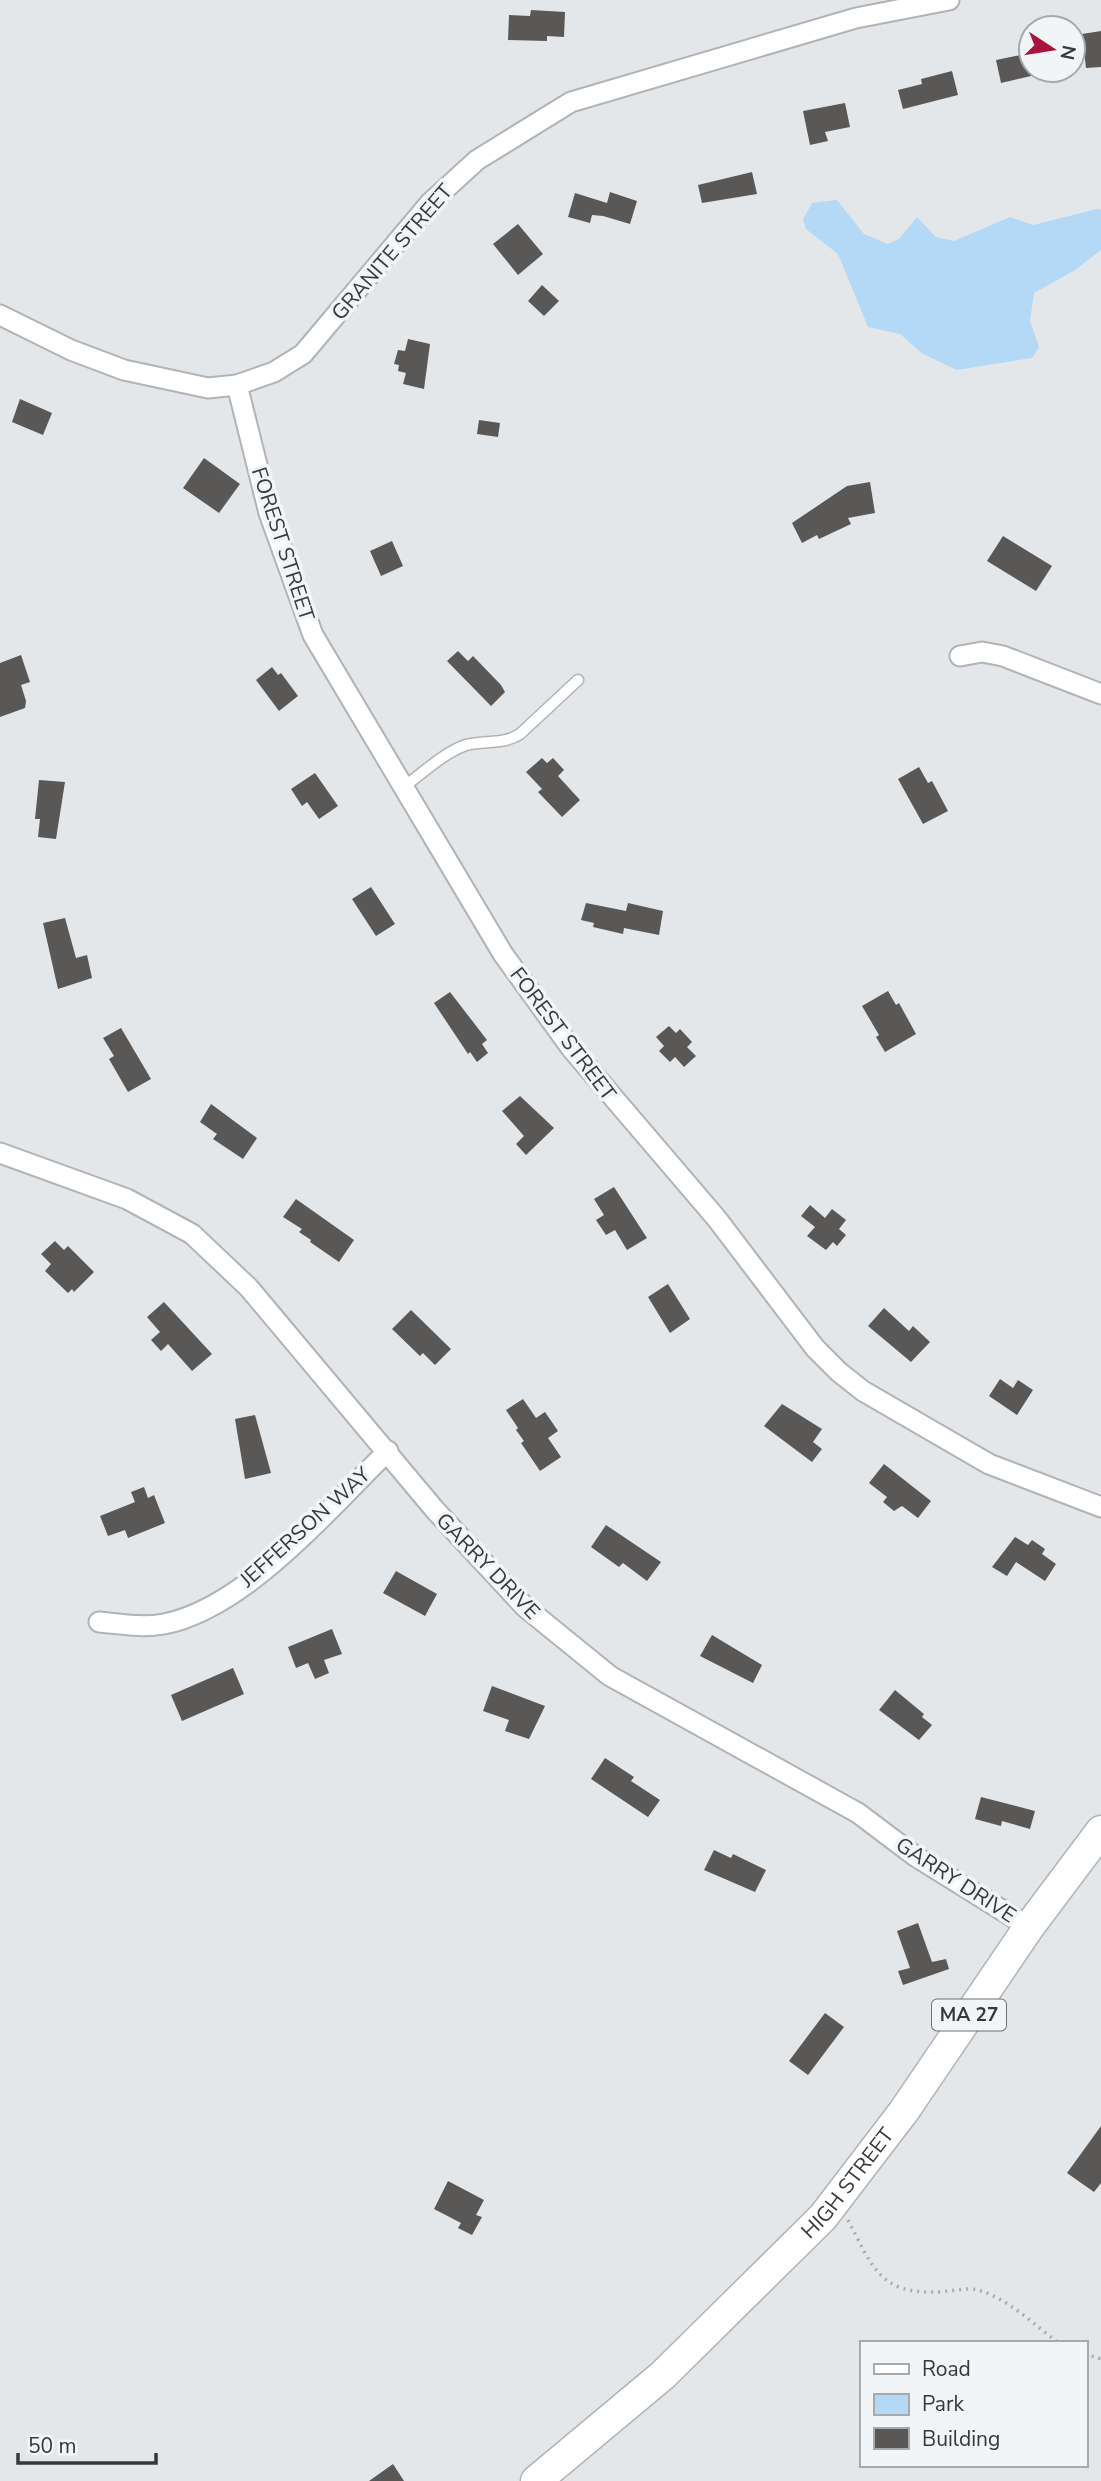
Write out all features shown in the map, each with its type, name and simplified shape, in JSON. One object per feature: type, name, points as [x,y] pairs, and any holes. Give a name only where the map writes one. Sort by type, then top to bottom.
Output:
[{"type":"main road","name":"HIGH STREET","points":[[536,2481],[644,2393],[698,2343],[803,2239],[837,2200],[904,2111],[1029,1927],[1101,1831]]},
{"type":"street","name":"GRANITE STREET","points":[[0,314],[59,344],[124,370],[208,388],[237,385],[274,372],[303,355],[430,204],[477,160],[571,102],[856,18],[949,0]]},
{"type":"street","name":"FOREST STREET","points":[[237,385],[270,513],[313,635],[503,954],[571,1048],[717,1219],[816,1348],[863,1391],[989,1464],[1101,1507]]},
{"type":"street","points":[[960,656],[982,652],[1003,656],[1101,694]]},
{"type":"street","name":"GARRY DRIVE","points":[[0,1153],[127,1199],[192,1234],[249,1288],[435,1510],[525,1607],[610,1676],[858,1813],[915,1856],[1029,1927]]},
{"type":"street","name":"JEFFERSON WAY","points":[[99,1622],[139,1626],[167,1623],[217,1602],[254,1579],[388,1451]]},
{"type":"lane","points":[[402,788],[460,748],[510,740],[520,734],[578,680]]},
{"type":"path","points":[[837,2200],[876,2272],[894,2286],[926,2293],[977,2290],[1013,2309],[1056,2341]]},
{"type":"green space","points":[[837,200],[864,234],[888,244],[899,239],[917,217],[936,237],[954,241],[1010,217],[1033,225],[1097,209],[1101,210],[1101,250],[1075,270],[1034,293],[1030,321],[1039,347],[1032,358],[957,370],[923,354],[900,334],[868,327],[838,254],[806,229],[803,219],[812,203]]},
{"type":"building","points":[[531,10],[565,12],[564,37],[547,36],[547,41],[508,40],[509,15],[530,16]]},
{"type":"building","points":[[1101,31],[1101,67],[1087,68],[1087,33]]},
{"type":"building","points":[[1017,56],[1017,79],[1001,83],[996,60]]},
{"type":"building","points":[[952,71],[958,95],[903,109],[898,90],[922,84],[921,79]]},
{"type":"building","points":[[845,103],[850,127],[825,132],[828,141],[810,145],[803,111]]},
{"type":"building","points":[[752,172],[757,194],[702,203],[698,185]]},
{"type":"building","points":[[610,192],[637,201],[630,224],[603,216],[592,215],[590,223],[568,217],[575,193],[607,203]]},
{"type":"building","points":[[518,224],[543,254],[518,275],[493,244]]},
{"type":"building","points":[[542,285],[559,301],[544,316],[528,301]]},
{"type":"building","points":[[408,339],[430,344],[424,389],[403,384],[406,373],[398,371],[399,365],[394,364],[398,350],[405,351]]},
{"type":"building","points":[[20,399],[52,413],[43,435],[12,422]]},
{"type":"building","points":[[479,420],[500,423],[498,437],[477,434]]},
{"type":"building","points":[[204,458],[240,484],[219,513],[183,488]]},
{"type":"building","points":[[870,482],[875,513],[848,518],[851,524],[819,539],[817,535],[802,543],[792,523],[847,486]]},
{"type":"building","points":[[1003,536],[1052,566],[1036,591],[987,561]]},
{"type":"building","points":[[392,541],[403,566],[381,576],[370,551]]},
{"type":"building","points":[[458,651],[468,661],[473,656],[501,685],[505,692],[491,706],[447,661]]},
{"type":"building","points":[[21,655],[30,682],[21,685],[26,701],[25,708],[0,717],[0,663]]},
{"type":"building","points":[[272,667],[278,675],[281,673],[298,696],[279,711],[256,680]]},
{"type":"building","points":[[542,758],[547,763],[553,758],[564,770],[558,776],[580,800],[562,817],[538,792],[542,789],[526,772]]},
{"type":"building","points":[[919,767],[928,783],[932,781],[948,811],[923,824],[898,779]]},
{"type":"building","points":[[315,773],[338,806],[319,819],[307,802],[302,806],[291,789]]},
{"type":"building","points":[[39,780],[65,782],[56,839],[38,837],[40,819],[35,819]]},
{"type":"building","points":[[371,887],[395,924],[376,936],[352,899]]},
{"type":"building","points":[[586,903],[626,911],[628,903],[663,911],[659,935],[624,928],[623,934],[593,927],[594,923],[581,920]]},
{"type":"building","points":[[65,918],[76,958],[87,955],[92,978],[58,989],[43,923]]},
{"type":"building","points":[[888,991],[896,1005],[899,1003],[916,1034],[885,1052],[876,1037],[879,1035],[862,1006]]},
{"type":"building","points":[[450,992],[487,1040],[482,1044],[488,1053],[477,1062],[470,1052],[468,1054],[434,1003]]},
{"type":"building","points":[[669,1026],[676,1033],[680,1029],[692,1042],[687,1047],[696,1056],[684,1067],[675,1057],[670,1062],[659,1051],[664,1046],[656,1037]]},
{"type":"building","points":[[121,1028],[151,1079],[128,1092],[109,1059],[114,1056],[103,1038]]},
{"type":"building","points":[[520,1096],[554,1128],[526,1155],[516,1144],[524,1136],[502,1111]]},
{"type":"building","points":[[211,1104],[257,1138],[243,1159],[213,1139],[217,1134],[200,1122]]},
{"type":"building","points":[[614,1187],[647,1238],[627,1250],[615,1230],[606,1235],[596,1220],[604,1215],[594,1199]]},
{"type":"building","points":[[296,1199],[354,1240],[339,1262],[310,1242],[311,1240],[299,1232],[302,1229],[283,1217]]},
{"type":"building","points":[[810,1205],[825,1218],[832,1209],[846,1220],[839,1229],[846,1235],[837,1246],[833,1242],[826,1250],[807,1236],[815,1227],[801,1216]]},
{"type":"building","points":[[55,1241],[64,1250],[68,1246],[94,1272],[74,1292],[72,1289],[68,1293],[45,1271],[51,1264],[41,1254]]},
{"type":"building","points":[[668,1284],[690,1319],[670,1333],[648,1297]]},
{"type":"building","points":[[164,1302],[212,1354],[192,1371],[168,1344],[161,1351],[151,1340],[160,1332],[147,1317]]},
{"type":"building","points":[[884,1308],[909,1331],[913,1326],[930,1342],[911,1362],[868,1326]]},
{"type":"building","points":[[411,1310],[451,1349],[435,1365],[423,1353],[420,1356],[392,1329]]},
{"type":"building","points":[[1000,1379],[1013,1388],[1018,1380],[1033,1390],[1017,1415],[989,1396]]},
{"type":"building","points":[[523,1399],[536,1418],[545,1412],[558,1431],[548,1438],[561,1457],[540,1471],[521,1443],[524,1441],[506,1410]]},
{"type":"building","points":[[782,1404],[822,1429],[813,1442],[822,1449],[812,1462],[764,1426]]},
{"type":"building","points":[[255,1415],[271,1473],[245,1479],[235,1419]]},
{"type":"building","points":[[884,1464],[931,1501],[918,1518],[902,1506],[894,1511],[883,1502],[887,1497],[869,1483]]},
{"type":"building","points":[[144,1487],[148,1498],[154,1495],[165,1523],[128,1538],[125,1530],[108,1536],[100,1516],[135,1502],[131,1492]]},
{"type":"building","points":[[606,1525],[661,1562],[647,1581],[623,1563],[619,1567],[591,1547]]},
{"type":"building","points":[[1015,1537],[1028,1545],[1032,1540],[1045,1549],[1042,1554],[1056,1564],[1045,1581],[1016,1562],[1007,1576],[992,1567]]},
{"type":"building","points":[[396,1571],[437,1594],[425,1616],[383,1593]]},
{"type":"building","points":[[332,1629],[342,1654],[324,1660],[329,1673],[315,1679],[308,1663],[296,1668],[288,1647]]},
{"type":"building","points":[[712,1635],[762,1665],[753,1683],[700,1656]]},
{"type":"building","points":[[233,1668],[244,1694],[182,1721],[171,1695]]},
{"type":"building","points":[[492,1686],[545,1706],[529,1739],[505,1731],[509,1720],[483,1711]]},
{"type":"building","points":[[895,1690],[924,1714],[922,1717],[932,1725],[919,1740],[879,1710]]},
{"type":"building","points":[[605,1758],[634,1777],[631,1781],[660,1800],[648,1817],[591,1779]]},
{"type":"building","points":[[981,1797],[1035,1811],[1030,1829],[1002,1821],[1001,1826],[975,1819]]},
{"type":"building","points":[[714,1850],[731,1858],[733,1854],[766,1870],[755,1892],[704,1870]]},
{"type":"building","points":[[918,1923],[932,1962],[946,1959],[949,1969],[903,1985],[898,1971],[910,1968],[897,1931]]},
{"type":"building","points":[[825,2013],[844,2027],[808,2075],[789,2061]]},
{"type":"building","points":[[1101,2126],[1101,2183],[1094,2192],[1067,2173]]},
{"type":"building","points":[[448,2181],[484,2200],[476,2215],[482,2217],[472,2235],[458,2228],[461,2223],[434,2209]]},
{"type":"building","points":[[393,2464],[404,2481],[369,2481]]}]
